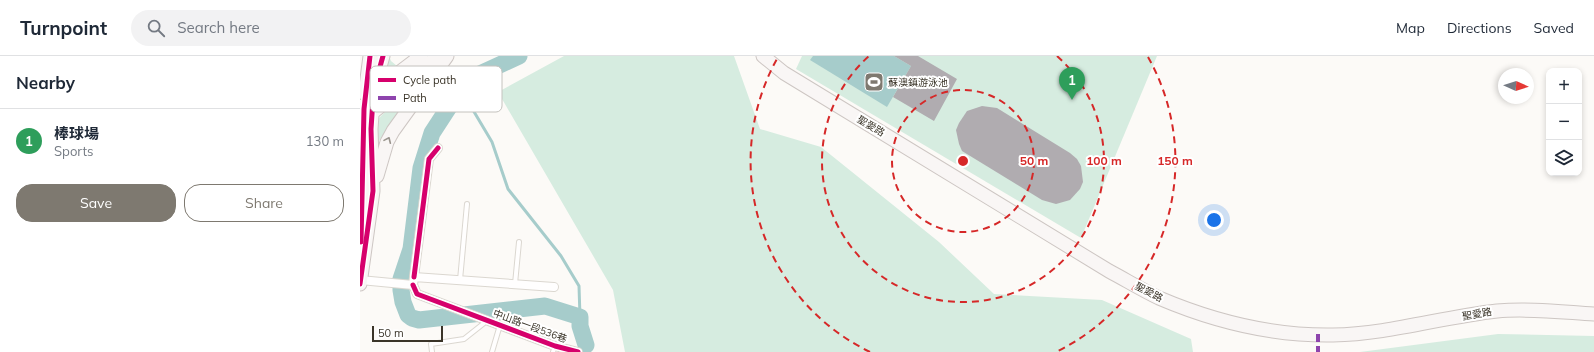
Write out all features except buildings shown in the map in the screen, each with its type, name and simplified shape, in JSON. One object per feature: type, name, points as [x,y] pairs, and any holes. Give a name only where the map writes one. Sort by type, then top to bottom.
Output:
[{"type":"main road","points":[[360,284],[365,190],[364,120],[370,56]]},
{"type":"main road","points":[[405,56],[422,60]]},
{"type":"main road","points":[[411,66],[422,60],[437,56]]},
{"type":"main road","points":[[440,66],[447,56]]},
{"type":"main road","name":"聖愛路","points":[[763,56],[784,73],[1109,271],[1159,298],[1189,310],[1258,328],[1297,333],[1333,335],[1404,327],[1498,311],[1519,310],[1594,314]]},
{"type":"main road","points":[[365,190],[372,150],[364,120],[370,106]]},
{"type":"main road","points":[[364,120],[372,112]]},
{"type":"main road","points":[[365,190],[393,131],[407,112]]},
{"type":"street","points":[[411,282],[429,159],[438,148]]},
{"type":"street","points":[[360,280],[390,283],[460,280],[554,287]]},
{"type":"street","name":"中山路一段536巷","points":[[411,282],[417,294],[500,324],[554,349],[578,352]]},
{"type":"lane","points":[[460,280],[467,204]]},
{"type":"lane","points":[[515,284],[519,242]]},
{"type":"lane","points":[[432,352],[431,344],[464,339],[488,320]]},
{"type":"lane","points":[[492,352],[500,324]]},
{"type":"green space","points":[[389,56],[391,61],[397,66],[385,66]]},
{"type":"green space","points":[[564,56],[734,56],[760,129],[821,147],[939,242],[994,294],[1102,300],[1191,339],[1193,352],[625,352],[613,290],[502,99],[502,90]]},
{"type":"green space","points":[[802,56],[1157,56],[1081,238],[796,69]]},
{"type":"green space","points":[[385,112],[398,112],[375,147],[377,120]]},
{"type":"green space","points":[[1498,334],[1594,336],[1594,352],[1360,352]]},
{"type":"water","name":"蘇澳鎮游泳池","points":[[813,56],[894,56],[911,66],[887,107],[810,60]]},
{"type":"waterway","points":[[497,66],[519,56]]},
{"type":"waterway","points":[[446,112],[432,133],[421,168],[411,249],[401,279],[403,302],[408,315],[419,320],[545,306],[580,317],[580,326],[586,345]]},
{"type":"waterway","points":[[474,112],[492,142],[508,189],[561,256],[579,286],[580,317]]},
{"type":"marked path","points":[[1318,334],[1318,352]]},
{"type":"cycle path","points":[[361,242],[364,109],[370,56]]},
{"type":"cycle path","points":[[380,66],[383,56]]},
{"type":"cycle path","points":[[360,284],[373,191],[371,129],[372,112]]},
{"type":"cycle path","points":[[414,277],[429,159],[438,148]]},
{"type":"cycle path","points":[[413,285],[417,294],[555,346],[578,352]]},
{"type":"place","name":"蘇澳鎮游泳池","points":[[874,82]]},
{"type":"place","name":"棒球場","points":[[1072,100]]}]
